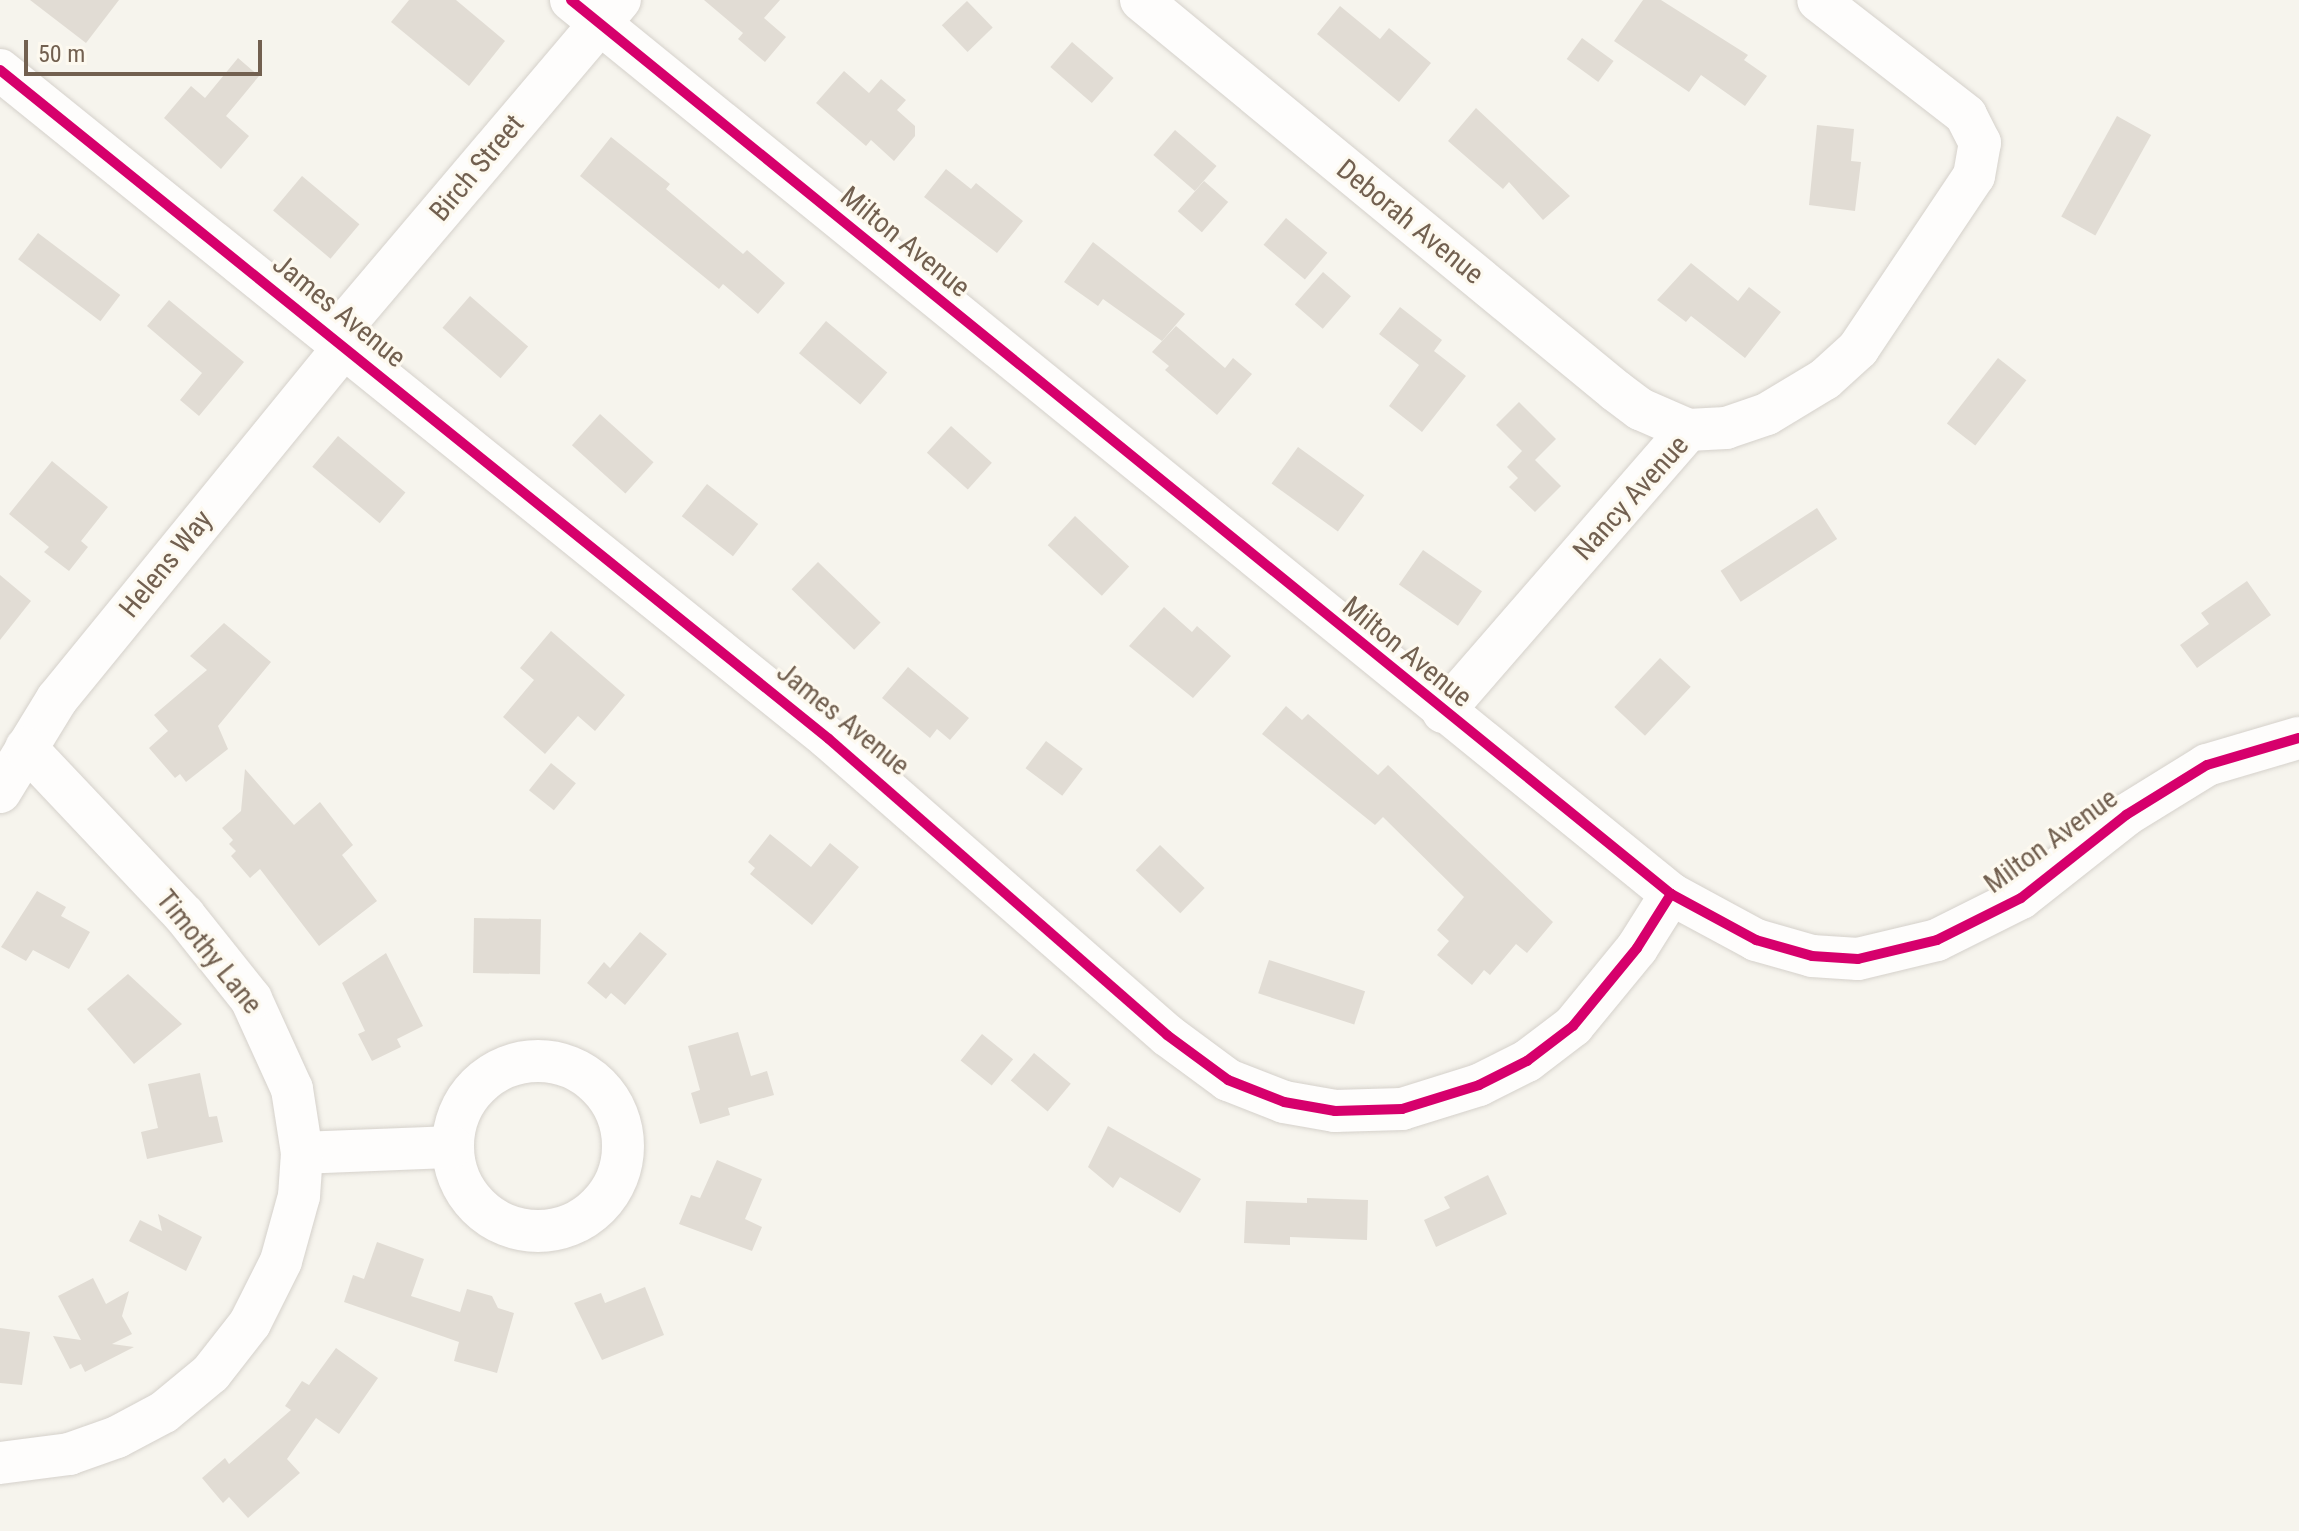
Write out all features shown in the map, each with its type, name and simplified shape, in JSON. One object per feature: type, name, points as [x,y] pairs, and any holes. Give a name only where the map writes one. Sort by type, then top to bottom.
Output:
[{"type":"street","name":"Deborah Avenue","points":[[1141,0],[1616,391],[1652,416],[1688,430]]},
{"type":"street","name":"Nancy Avenue","points":[[1443,712],[1688,430],[1726,428],[1767,414],[1825,379],[1858,349],[1974,176],[1980,143],[1974,125],[1953,101],[1818,0]]},
{"type":"street","name":"Birch Street","points":[[339,341],[597,8]]},
{"type":"street","name":"Milton Avenue","points":[[597,8],[1443,712],[1671,894],[1756,940],[1812,956],[1858,959],[1902,951],[1973,924],[2021,898],[2126,815],[2207,765],[2299,738]]},
{"type":"street","name":"James Avenue","points":[[0,70],[908,804],[1200,1062],[1249,1089],[1284,1102],[1368,1111],[1421,1105],[1500,1076],[1573,1026],[1611,983],[1671,894]]},
{"type":"street","name":"Helens Way","points":[[0,792],[57,699],[339,341]]},
{"type":"street","name":"Timothy Lane","points":[[0,1463],[69,1454],[117,1437],[164,1412],[211,1373],[250,1323],[271,1284],[292,1229],[302,1153],[292,1089],[251,999],[192,924],[26,748]]},
{"type":"street","points":[[545,1060],[581,1072],[611,1101],[622,1129],[623,1163],[616,1183],[591,1213],[562,1228],[528,1231],[483,1212],[462,1183],[452,1147],[458,1115],[479,1083],[511,1064],[545,1060]]},
{"type":"street","points":[[302,1153],[452,1147]]},
{"type":"building","points":[[30,0],[119,0],[86,43]]},
{"type":"building","points":[[409,0],[456,0],[505,41],[469,86],[391,22]]},
{"type":"building","points":[[704,0],[780,0],[764,18],[786,37],[765,62],[738,39],[743,33]]},
{"type":"building","points":[[1643,0],[1661,0],[1748,55],[1744,60],[1767,76],[1745,106],[1701,75],[1689,92],[1614,41]]},
{"type":"building","points":[[967,1],[993,28],[968,52],[942,25]]},
{"type":"building","points":[[1340,6],[1380,39],[1389,28],[1431,63],[1399,102],[1317,34]]},
{"type":"building","points":[[1582,38],[1614,61],[1598,82],[1567,59]]},
{"type":"building","points":[[1072,42],[1114,78],[1092,103],[1050,67]]},
{"type":"building","points":[[238,58],[259,76],[226,116],[249,136],[221,169],[164,118],[191,86],[205,98]]},
{"type":"building","points":[[844,71],[869,93],[881,79],[906,100],[897,110],[915,126],[915,136],[894,161],[871,140],[866,146],[816,103]]},
{"type":"building","points":[[1476,108],[1570,196],[1543,220],[1509,182],[1503,189],[1448,141]]},
{"type":"building","points":[[2117,116],[2151,135],[2095,235],[2061,217]]},
{"type":"building","points":[[1817,125],[1854,129],[1851,161],[1861,162],[1855,211],[1809,205]]},
{"type":"building","points":[[1175,130],[1217,166],[1195,191],[1153,155]]},
{"type":"building","points":[[611,137],[670,184],[666,189],[743,254],[747,250],[785,283],[758,314],[723,284],[719,289],[580,176]]},
{"type":"building","points":[[946,169],[971,189],[976,183],[1023,221],[997,253],[924,197]]},
{"type":"building","points":[[302,176],[359,224],[331,259],[273,210]]},
{"type":"building","points":[[1204,181],[1228,202],[1202,232],[1178,211]]},
{"type":"building","points":[[1286,218],[1327,253],[1305,280],[1264,245]]},
{"type":"building","points":[[38,233],[120,295],[100,321],[18,259]]},
{"type":"building","points":[[1093,242],[1185,314],[1162,341],[1103,299],[1098,306],[1064,282]]},
{"type":"building","points":[[1691,263],[1738,301],[1749,287],[1781,312],[1745,358],[1691,316],[1686,322],[1657,300]]},
{"type":"building","points":[[1323,272],[1351,296],[1323,329],[1295,304]]},
{"type":"building","points":[[470,296],[528,347],[501,378],[442,328]]},
{"type":"building","points":[[169,300],[244,362],[199,416],[180,400],[202,373],[147,326]]},
{"type":"building","points":[[1400,307],[1442,340],[1434,351],[1466,376],[1422,432],[1389,406],[1419,365],[1379,334]]},
{"type":"building","points":[[826,321],[887,372],[860,405],[799,353]]},
{"type":"building","points":[[1176,326],[1225,368],[1233,358],[1252,374],[1217,415],[1165,370],[1169,366],[1152,352]]},
{"type":"building","points":[[1998,358],[2026,380],[1975,446],[1947,423]]},
{"type":"building","points":[[1519,402],[1556,439],[1535,460],[1561,486],[1535,512],[1509,487],[1518,478],[1507,467],[1522,451],[1496,425]]},
{"type":"building","points":[[600,414],[654,462],[625,493],[572,445]]},
{"type":"building","points":[[951,426],[992,463],[968,490],[927,453]]},
{"type":"building","points":[[338,436],[405,493],[380,523],[312,467]]},
{"type":"building","points":[[1298,447],[1364,495],[1338,532],[1272,483]]},
{"type":"building","points":[[52,461],[108,507],[81,541],[88,547],[69,571],[44,552],[49,547],[9,514]]},
{"type":"building","points":[[707,484],[758,524],[733,556],[682,516]]},
{"type":"building","points":[[1817,508],[1837,539],[1741,602],[1721,571]]},
{"type":"building","points":[[1075,516],[1129,566],[1102,596],[1048,545]]},
{"type":"building","points":[[1423,550],[1482,591],[1458,626],[1399,584]]},
{"type":"building","points":[[818,562],[881,622],[854,650],[792,589]]},
{"type":"building","points":[[0,575],[31,601],[0,640]]},
{"type":"building","points":[[2247,581],[2271,615],[2197,668],[2180,645],[2209,624],[2201,613]]},
{"type":"building","points":[[1164,607],[1192,632],[1197,626],[1231,656],[1193,698],[1129,646]]},
{"type":"building","points":[[224,623],[271,662],[218,726],[228,749],[186,782],[180,774],[175,778],[149,748],[168,731],[154,715],[207,670],[190,656]]},
{"type":"building","points":[[551,631],[625,695],[595,731],[578,716],[545,754],[503,717],[534,680],[520,668]]},
{"type":"building","points":[[1660,658],[1691,687],[1645,736],[1614,707]]},
{"type":"building","points":[[908,667],[969,718],[950,740],[937,729],[930,738],[882,698]]},
{"type":"building","points":[[1286,706],[1302,720],[1308,714],[1378,775],[1388,765],[1553,922],[1527,953],[1516,944],[1490,975],[1484,970],[1472,985],[1437,955],[1449,941],[1437,930],[1464,897],[1383,817],[1375,825],[1262,734]]},
{"type":"building","points":[[1046,741],[1083,769],[1062,796],[1026,768]]},
{"type":"building","points":[[551,763],[576,783],[554,810],[529,790]]},
{"type":"building","points":[[245,769],[294,825],[320,802],[353,845],[342,855],[377,901],[319,946],[260,869],[250,878],[231,856],[236,851],[229,844],[233,840],[222,828],[241,811]]},
{"type":"building","points":[[770,834],[811,867],[830,843],[859,867],[812,925],[750,874],[755,868],[748,862]]},
{"type":"building","points":[[1160,845],[1205,888],[1180,913],[1136,870]]},
{"type":"building","points":[[37,891],[66,907],[61,916],[90,932],[69,969],[33,950],[26,961],[1,947]]},
{"type":"building","points":[[474,918],[541,919],[540,974],[473,973]]},
{"type":"building","points":[[640,932],[667,954],[625,1005],[611,993],[606,999],[587,983],[604,962],[610,968]]},
{"type":"building","points":[[386,953],[423,1026],[397,1039],[401,1047],[372,1061],[358,1034],[365,1031],[342,983]]},
{"type":"building","points":[[1269,960],[1365,991],[1354,1024],[1258,993]]},
{"type":"building","points":[[128,974],[182,1024],[134,1064],[87,1009]]},
{"type":"building","points":[[738,1032],[751,1076],[767,1071],[774,1095],[728,1108],[730,1115],[700,1124],[691,1093],[700,1090],[688,1046]]},
{"type":"building","points":[[982,1034],[1013,1059],[992,1086],[961,1060]]},
{"type":"building","points":[[1034,1053],[1071,1084],[1048,1111],[1011,1081]]},
{"type":"building","points":[[200,1073],[209,1117],[217,1116],[223,1142],[147,1159],[141,1132],[158,1128],[148,1084]]},
{"type":"building","points":[[1108,1126],[1201,1179],[1180,1213],[1120,1177],[1113,1188],[1088,1167]]},
{"type":"building","points":[[717,1160],[762,1179],[745,1219],[762,1227],[752,1251],[679,1224],[691,1195],[700,1198]]},
{"type":"building","points":[[1488,1175],[1507,1214],[1436,1247],[1424,1220],[1450,1208],[1444,1197]]},
{"type":"building","points":[[1307,1198],[1368,1200],[1367,1240],[1290,1237],[1290,1245],[1244,1243],[1246,1201],[1307,1203]]},
{"type":"building","points":[[158,1214],[202,1237],[186,1271],[129,1241],[140,1220],[162,1231]]},
{"type":"building","points":[[377,1242],[424,1259],[411,1296],[460,1312],[467,1289],[492,1296],[498,1308],[514,1313],[497,1373],[454,1361],[459,1342],[344,1302],[353,1275],[364,1279]]},
{"type":"building","points":[[93,1278],[106,1304],[129,1291],[122,1316],[132,1334],[112,1344],[134,1347],[85,1372],[81,1364],[70,1369],[53,1336],[81,1340],[58,1296]]},
{"type":"building","points":[[645,1287],[664,1335],[602,1360],[574,1303],[601,1293],[605,1303]]},
{"type":"building","points":[[0,1328],[30,1332],[22,1385],[0,1383]]},
{"type":"building","points":[[336,1348],[378,1378],[339,1434],[316,1418],[287,1459],[300,1473],[248,1518],[229,1497],[223,1503],[202,1478],[225,1458],[229,1464],[291,1410],[285,1406],[302,1381],[309,1385]]},
{"type":"cycle path","points":[[571,0],[1671,894],[1756,940],[1812,956],[1858,959],[1937,940],[2021,898],[2126,815],[2207,765],[2299,738]]},
{"type":"cycle path","points":[[0,70],[829,739],[1167,1035],[1228,1080],[1284,1102],[1335,1111],[1402,1109],[1479,1085],[1527,1061],[1573,1026],[1637,948],[1671,894]]}]
